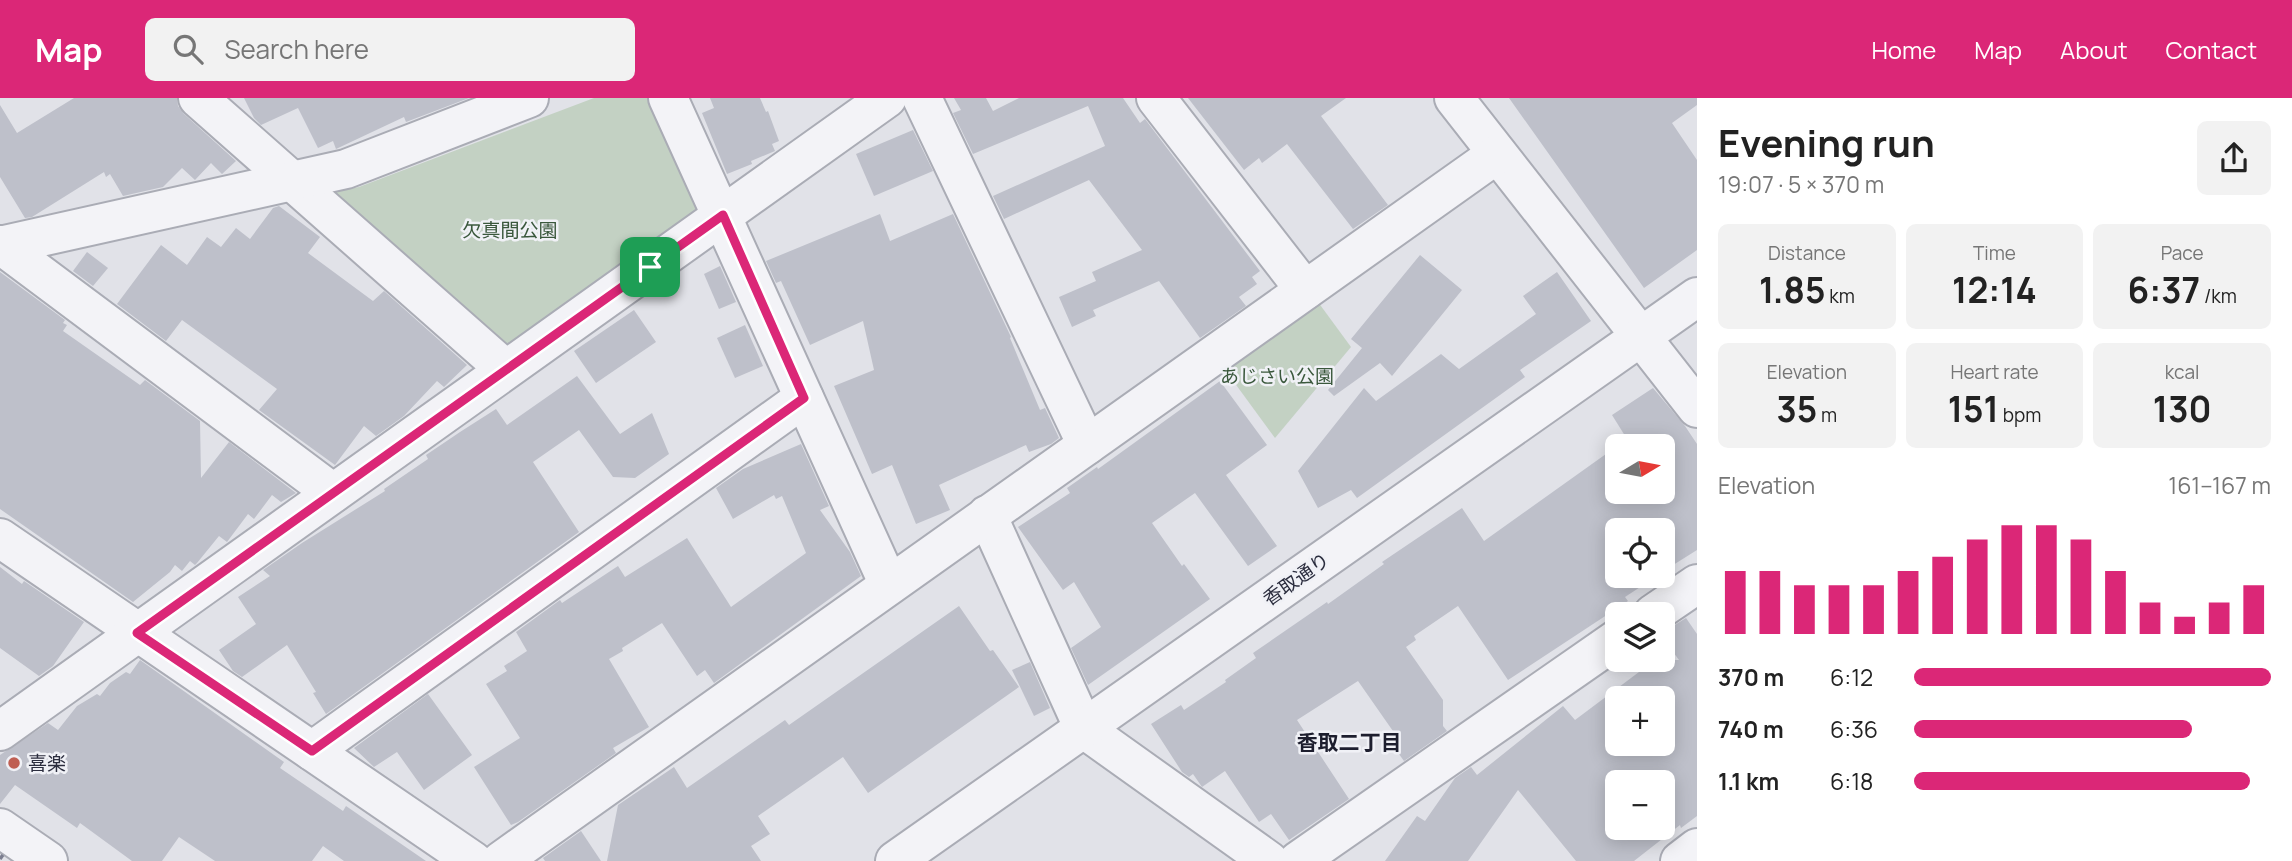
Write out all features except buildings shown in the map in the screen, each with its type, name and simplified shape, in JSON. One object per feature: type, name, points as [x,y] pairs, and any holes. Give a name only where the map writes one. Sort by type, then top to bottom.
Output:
[{"type":"street","points":[[198,98],[505,369]]},
{"type":"street","points":[[1,245],[346,169],[529,98]]},
{"type":"street","points":[[668,98],[889,585]]},
{"type":"street","points":[[0,731],[887,98]]},
{"type":"street","points":[[922,98],[1087,445]]},
{"type":"street","points":[[1156,98],[1305,290]]},
{"type":"street","points":[[1454,98],[1697,408]]},
{"type":"street","points":[[501,861],[1497,153]]},
{"type":"street","points":[[1,245],[333,494]]},
{"type":"street","name":"香取通り","points":[[895,861],[1697,297]]},
{"type":"street","points":[[312,751],[804,398]]},
{"type":"street","points":[[987,515],[1084,729],[1269,861]]},
{"type":"street","points":[[0,538],[473,861]]},
{"type":"street","points":[[1671,602],[1697,584]]},
{"type":"street","points":[[1298,861],[1605,647]]},
{"type":"street","points":[[0,828],[48,861]]},
{"type":"street","points":[[1680,861],[1697,848]]},
{"type":"green space","name":"欠真間公園","points":[[594,98],[657,98],[701,196],[697,211],[513,343],[498,343],[325,194],[359,187]]},
{"type":"green space","name":"あじさい公園","points":[[1318,302],[1351,347],[1275,438],[1223,367]]},
{"type":"railway","points":[[0,856],[7,861]]},
{"type":"place","name":"喜楽","points":[[14,763]]},
{"type":"district","name":"香取二丁目","points":[[1349,743]]},
{"type":"route","points":[[723,215],[804,398],[312,751],[137,633],[505,369],[650,267],[723,215]]}]
